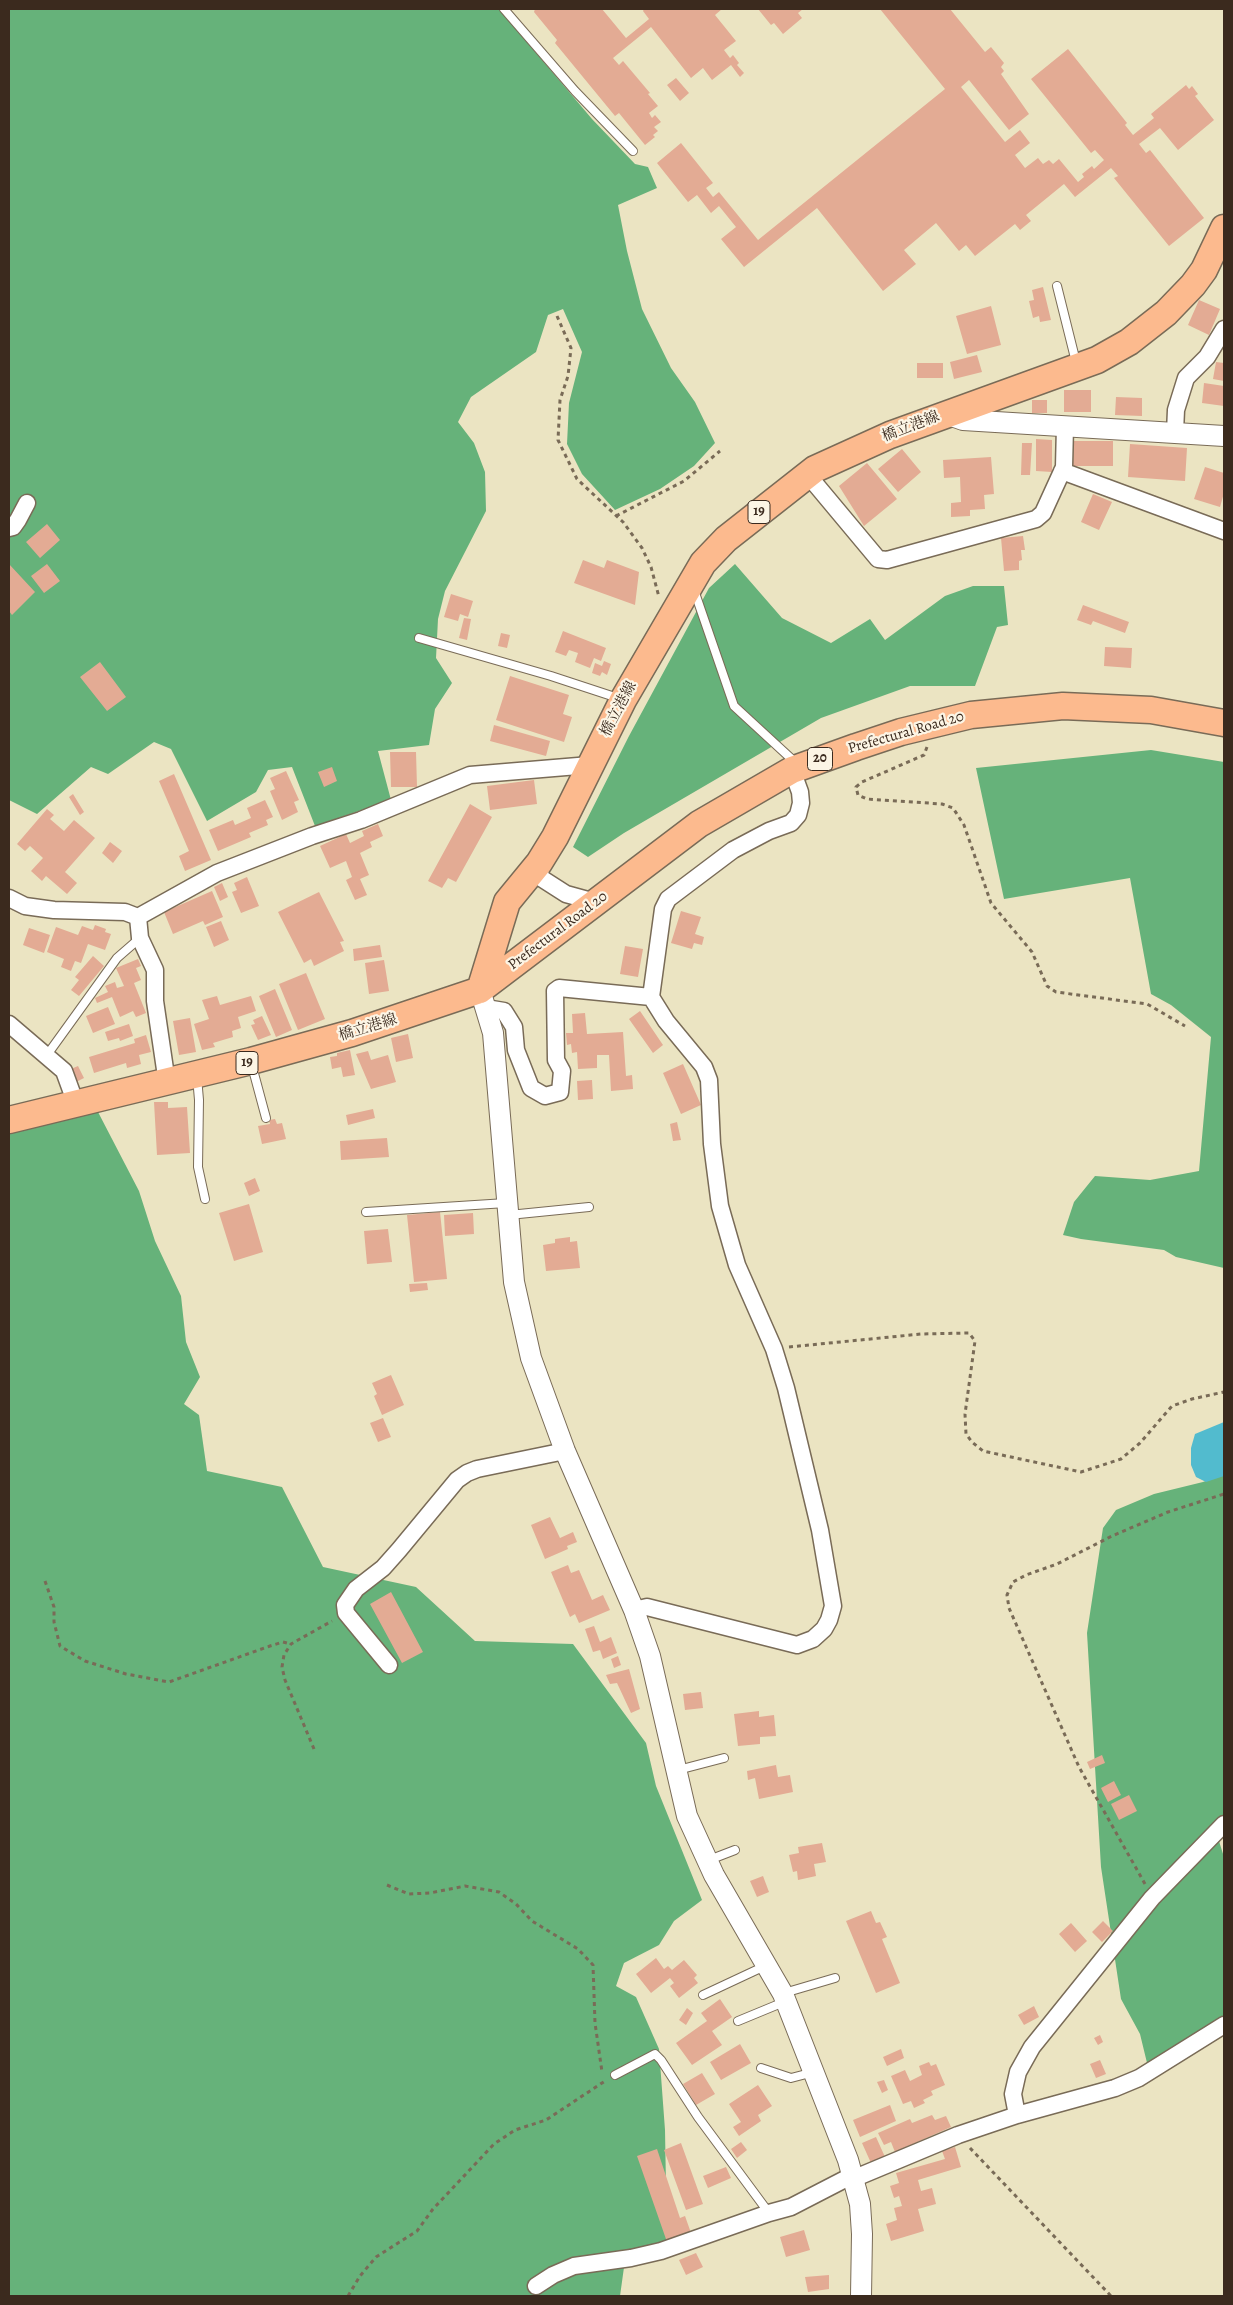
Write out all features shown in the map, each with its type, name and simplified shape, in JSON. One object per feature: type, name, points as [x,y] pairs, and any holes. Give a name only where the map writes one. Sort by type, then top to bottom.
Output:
[{"type":"main road","name":"橋立港線","points":[[9,1120],[251,1062],[352,1033],[483,999],[507,902],[538,864],[555,837],[622,700],[691,581],[703,563],[726,539],[807,474],[848,453],[946,414],[1110,354],[1146,330],[1166,313],[1193,284],[1204,270],[1224,228]]},
{"type":"main road","name":"Prefectural Road 20","points":[[483,999],[595,902],[699,824],[796,768],[856,746],[971,715],[1063,706],[1151,710],[1224,723]]},
{"type":"street","points":[[1175,432],[1176,410],[1186,378],[1207,357],[1224,329]]},
{"type":"street","points":[[946,414],[963,420],[1224,436]]},
{"type":"street","points":[[807,474],[878,559],[886,560],[1036,519],[1043,513],[1062,471],[1065,426]]},
{"type":"street","points":[[1062,471],[1224,530]]},
{"type":"street","points":[[9,528],[13,527],[27,503]]},
{"type":"street","points":[[138,917],[217,873],[312,836],[361,820],[470,775],[590,765]]},
{"type":"street","points":[[634,1610],[647,1607],[797,1645],[813,1639],[824,1629],[833,1606],[820,1530],[797,1427],[774,1349],[737,1265],[720,1206],[712,1144],[709,1080],[704,1068],[666,1021],[650,997],[663,909],[666,904],[688,883],[734,850],[769,830],[791,824],[798,815],[801,803],[796,768]]},
{"type":"street","points":[[538,864],[541,878],[566,894],[595,902]]},
{"type":"street","points":[[9,898],[25,906],[54,910],[125,912],[138,917]]},
{"type":"street","points":[[138,917],[140,938],[155,970],[155,1001],[167,1083]]},
{"type":"street","points":[[483,999],[504,1011],[514,1027],[516,1050],[530,1088],[545,1096],[560,1092],[562,1072],[556,1060],[555,991],[559,988],[650,997]]},
{"type":"street","points":[[483,999],[493,1033],[514,1282],[531,1358],[565,1451],[634,1610],[650,1656],[687,1816],[707,1861],[784,1998],[854,2176],[860,2204],[862,2234],[861,2296]]},
{"type":"street","points":[[9,1024],[64,1071],[76,1104]]},
{"type":"street","points":[[389,1665],[346,1613],[345,1605],[356,1589],[388,1562],[457,1480],[467,1473],[477,1469],[565,1451]]},
{"type":"street","points":[[1017,2115],[1013,2094],[1024,2060],[1152,1898],[1224,1824]]},
{"type":"street","points":[[536,2286],[553,2275],[574,2266],[632,2258],[661,2251],[791,2207],[854,2176],[958,2135],[1017,2115],[1114,2088],[1139,2078],[1224,2025]]},
{"type":"lane","points":[[504,9],[575,91],[632,151]]},
{"type":"lane","points":[[1057,286],[1077,367]]},
{"type":"lane","points":[[691,581],[734,706],[796,768]]},
{"type":"lane","points":[[419,638],[542,673],[622,700]]},
{"type":"lane","points":[[47,1055],[116,958],[140,938]]},
{"type":"lane","points":[[251,1062],[266,1118]]},
{"type":"lane","points":[[196,1075],[199,1100],[198,1167],[205,1199]]},
{"type":"lane","points":[[366,1212],[589,1207]]},
{"type":"lane","points":[[676,1770],[724,1758]]},
{"type":"lane","points":[[707,1861],[735,1850]]},
{"type":"lane","points":[[703,1996],[766,1965]]},
{"type":"lane","points":[[738,2021],[784,1998],[835,1978]]},
{"type":"lane","points":[[615,2076],[655,2054],[661,2060],[698,2117],[769,2213]]},
{"type":"lane","points":[[761,2068],[791,2078],[814,2072]]},
{"type":"path","points":[[556,316],[571,348],[568,376],[560,400],[558,440],[577,479],[616,516],[642,548],[651,567],[657,592],[670,617]]},
{"type":"path","points":[[616,516],[684,481],[720,451]]},
{"type":"path","points":[[920,728],[927,747],[924,755],[862,782],[856,787],[858,795],[867,800],[942,804],[953,808],[964,825],[991,903],[1032,952],[1047,986],[1056,992],[1148,1004],[1185,1026]]},
{"type":"path","points":[[774,1349],[912,1335],[969,1333],[975,1341],[964,1414],[966,1434],[972,1442],[983,1451],[1081,1472],[1121,1459],[1140,1443],[1172,1406],[1192,1399],[1224,1392]]},
{"type":"path","points":[[1152,1898],[1079,1767],[1009,1608],[1007,1595],[1013,1582],[1026,1575],[1057,1564],[1112,1536],[1168,1512],[1224,1494]]},
{"type":"path","points":[[46,1581],[54,1607],[54,1622],[60,1646],[85,1661],[126,1674],[169,1682],[270,1646],[283,1642],[291,1644]]},
{"type":"path","points":[[314,1749],[285,1680],[282,1667],[284,1655],[291,1644],[346,1613]]},
{"type":"path","points":[[387,1885],[409,1894],[430,1893],[465,1886],[499,1892],[516,1904],[532,1921],[578,1949],[593,1965],[595,2023],[604,2082]]},
{"type":"path","points":[[348,2296],[360,2276],[376,2257],[417,2231],[433,2209],[494,2144],[514,2130],[546,2120],[615,2076]]},
{"type":"path","points":[[958,2135],[1111,2296]]},
{"type":"green space","points":[[9,9],[499,9],[592,119],[635,164],[648,167],[657,188],[618,205],[627,251],[642,309],[671,368],[695,402],[715,443],[694,466],[660,489],[615,510],[582,474],[567,444],[569,403],[582,352],[563,309],[548,315],[536,352],[471,397],[458,422],[474,443],[485,472],[486,511],[445,591],[438,619],[436,658],[452,683],[435,709],[429,745],[378,751],[391,800],[315,826],[292,767],[268,770],[256,792],[207,821],[171,749],[154,742],[108,774],[91,767],[37,814],[9,800]]},
{"type":"green space","points":[[735,564],[782,618],[831,643],[870,619],[885,640],[945,596],[973,586],[1004,586],[1008,625],[997,627],[975,686],[910,686],[821,718],[624,833],[588,857],[573,847],[629,736],[709,588]]},
{"type":"green space","points":[[1151,750],[1224,762],[1224,1268],[1176,1257],[1164,1250],[1063,1235],[1074,1202],[1095,1176],[1150,1180],[1199,1171],[1211,1037],[1171,1005],[1151,994],[1130,878],[1004,899],[976,768]]},
{"type":"green space","points":[[98,1112],[139,1191],[155,1241],[181,1296],[186,1342],[200,1377],[184,1404],[199,1415],[207,1471],[282,1487],[323,1567],[416,1587],[475,1641],[573,1644],[646,1743],[656,1786],[702,1900],[674,1921],[659,1945],[624,1963],[616,1986],[636,1997],[659,2049],[665,2130],[667,2244],[626,2253],[620,2296],[9,2296],[9,1133]]},
{"type":"green space","points":[[1224,1474],[1224,1827],[1218,1838],[1224,1857],[1224,2020],[1148,2067],[1140,2034],[1121,1999],[1101,1867],[1087,1633],[1103,1528],[1116,1510],[1154,1494],[1203,1482]]},
{"type":"water","points":[[1224,1422],[1224,1476],[1206,1482],[1196,1477],[1191,1465],[1191,1448],[1195,1434]]},
{"type":"building","points":[[535,9],[602,9],[626,38],[649,19],[643,11],[644,9],[722,9],[715,15],[736,41],[724,50],[730,58],[733,55],[739,63],[737,65],[744,73],[740,77],[731,65],[712,80],[703,68],[691,78],[651,27],[613,58],[619,65],[623,61],[650,93],[648,94],[658,106],[649,113],[652,118],[655,115],[661,122],[654,127],[658,131],[653,135],[655,137],[645,145],[619,113],[615,116],[555,43],[557,40],[534,12]]},
{"type":"building","points":[[758,9],[803,9],[798,13],[802,18],[783,34],[774,23],[771,25]]},
{"type":"building","points":[[880,9],[950,9],[985,52],[991,47],[1004,63],[1001,67],[1004,71],[1001,74],[1029,114],[1009,130],[969,80],[961,87],[1005,142],[1020,130],[1030,143],[1015,155],[1025,168],[1038,158],[1043,164],[1049,160],[1053,164],[1059,159],[1078,182],[1084,177],[1082,174],[1092,166],[1094,169],[1104,160],[1095,150],[1091,153],[1031,79],[1068,49],[1127,123],[1125,125],[1133,135],[1154,118],[1151,114],[1186,85],[1189,89],[1192,86],[1198,94],[1195,96],[1214,120],[1178,150],[1160,128],[1139,144],[1146,153],[1150,150],[1204,218],[1169,246],[1114,178],[1118,176],[1111,168],[1075,197],[1064,184],[1026,215],[1031,221],[1020,230],[1015,224],[975,256],[966,245],[959,251],[936,223],[904,250],[916,264],[883,291],[817,208],[744,267],[721,239],[736,227],[719,206],[711,213],[697,195],[688,202],[657,163],[681,143],[713,183],[706,188],[713,197],[719,192],[758,240],[945,89]]},
{"type":"building","points":[[676,78],[689,93],[680,101],[667,85]]},
{"type":"building","points":[[1043,287],[1051,320],[1040,322],[1039,316],[1033,318],[1029,301],[1034,300],[1032,290]]},
{"type":"building","points":[[1199,300],[1220,309],[1209,335],[1188,325]]},
{"type":"building","points":[[991,306],[1001,345],[967,354],[956,316]]},
{"type":"building","points":[[977,355],[982,372],[954,379],[950,362]]},
{"type":"building","points":[[1216,362],[1224,363],[1224,381],[1213,379]]},
{"type":"building","points":[[917,363],[943,363],[943,378],[917,378]]},
{"type":"building","points":[[1204,383],[1224,386],[1224,406],[1202,403]]},
{"type":"building","points":[[1064,390],[1091,390],[1091,412],[1064,412]]},
{"type":"building","points":[[1116,397],[1142,398],[1142,416],[1115,415]]},
{"type":"building","points":[[1032,400],[1047,400],[1047,413],[1032,413]]},
{"type":"building","points":[[1036,439],[1052,440],[1052,472],[1036,471]]},
{"type":"building","points":[[1071,441],[1113,441],[1113,466],[1071,466]]},
{"type":"building","points":[[1022,443],[1032,443],[1030,475],[1021,475]]},
{"type":"building","points":[[1130,444],[1187,448],[1185,481],[1128,477]]},
{"type":"building","points":[[902,449],[921,472],[898,492],[878,469]]},
{"type":"building","points":[[991,457],[994,494],[984,495],[985,509],[970,510],[970,516],[951,517],[951,503],[961,502],[960,477],[944,478],[943,460]]},
{"type":"building","points":[[867,463],[897,499],[864,526],[839,486]]},
{"type":"building","points":[[1205,467],[1224,473],[1224,493],[1220,507],[1194,499]]},
{"type":"building","points":[[1093,494],[1112,502],[1099,530],[1081,522]]},
{"type":"building","points":[[47,524],[60,540],[40,558],[26,542]]},
{"type":"building","points":[[1023,536],[1025,550],[1021,550],[1022,560],[1019,561],[1019,570],[1004,571],[1001,538]]},
{"type":"building","points":[[583,560],[604,568],[607,560],[639,572],[635,605],[574,583]]},
{"type":"building","points":[[9,564],[35,592],[12,615],[9,611]]},
{"type":"building","points":[[47,564],[60,581],[44,593],[31,576]]},
{"type":"building","points":[[451,594],[473,601],[468,617],[460,614],[458,621],[444,617]]},
{"type":"building","points":[[1083,605],[1129,622],[1125,633],[1093,621],[1091,625],[1077,620]]},
{"type":"building","points":[[464,618],[471,619],[467,640],[459,638]]},
{"type":"building","points":[[563,631],[606,648],[601,661],[594,658],[590,668],[575,662],[578,653],[569,650],[566,656],[555,652]]},
{"type":"building","points":[[501,633],[510,635],[507,648],[498,646]]},
{"type":"building","points":[[1105,647],[1132,648],[1131,668],[1104,666]]},
{"type":"building","points":[[604,661],[611,664],[607,675],[602,672],[600,676],[592,673],[595,663],[602,666]]},
{"type":"building","points":[[100,662],[126,697],[107,711],[80,677]]},
{"type":"building","points":[[510,676],[569,695],[563,714],[572,717],[564,742],[496,720]]},
{"type":"building","points":[[494,725],[550,741],[546,756],[490,741]]},
{"type":"building","points":[[390,752],[416,752],[417,787],[391,787]]},
{"type":"building","points":[[332,767],[337,781],[324,787],[318,772]]},
{"type":"building","points":[[286,771],[299,800],[294,802],[298,812],[282,820],[270,791],[275,789],[270,778]]},
{"type":"building","points":[[174,774],[211,860],[185,871],[179,856],[189,851],[159,781]]},
{"type":"building","points":[[534,780],[537,804],[490,810],[487,786]]},
{"type":"building","points":[[73,794],[84,812],[80,815],[69,797]]},
{"type":"building","points":[[265,800],[273,817],[266,820],[268,825],[249,833],[251,837],[218,851],[209,830],[233,820],[235,825],[251,818],[247,808]]},
{"type":"building","points":[[470,804],[492,817],[456,882],[448,878],[442,888],[428,881]]},
{"type":"building","points":[[47,809],[54,815],[50,819],[64,831],[74,820],[95,838],[65,872],[77,883],[67,894],[46,876],[42,881],[31,871],[43,858],[30,846],[25,851],[17,844]]},
{"type":"building","points":[[378,824],[383,836],[370,842],[372,847],[360,853],[369,875],[360,879],[367,895],[355,900],[346,880],[352,877],[346,861],[330,868],[320,846],[346,834],[350,843],[364,836],[362,831]]},
{"type":"building","points":[[110,842],[122,851],[113,863],[102,853]]},
{"type":"building","points":[[247,877],[259,906],[241,913],[232,892],[237,890],[234,883]]},
{"type":"building","points":[[222,883],[228,897],[220,901],[214,887]]},
{"type":"building","points":[[212,891],[223,917],[205,925],[203,921],[173,934],[164,912]]},
{"type":"building","points":[[319,892],[344,941],[340,942],[344,951],[314,966],[311,959],[304,963],[278,912]]},
{"type":"building","points":[[681,911],[701,917],[695,934],[704,937],[702,945],[694,943],[692,949],[671,943]]},
{"type":"building","points":[[221,921],[229,940],[214,947],[206,927]]},
{"type":"building","points":[[95,925],[106,929],[105,932],[111,934],[105,950],[88,944],[81,963],[75,961],[71,971],[61,967],[64,959],[47,952],[56,927],[78,935],[82,926],[93,930]]},
{"type":"building","points":[[29,928],[50,935],[44,953],[23,945]]},
{"type":"building","points":[[380,945],[382,957],[354,961],[353,949]]},
{"type":"building","points":[[625,946],[643,949],[638,977],[620,974]]},
{"type":"building","points":[[93,956],[104,966],[79,996],[71,990],[79,980],[75,977]]},
{"type":"building","points":[[138,959],[141,966],[136,968],[141,980],[134,983],[146,1013],[136,1017],[133,1011],[120,1017],[112,997],[97,1003],[95,998],[108,992],[105,986],[115,982],[117,988],[124,986],[116,968]]},
{"type":"building","points":[[384,960],[389,991],[369,994],[365,963]]},
{"type":"building","points":[[306,973],[325,1019],[298,1030],[279,984]]},
{"type":"building","points":[[275,989],[292,1030],[276,1037],[259,996]]},
{"type":"building","points":[[217,996],[220,1005],[251,996],[256,1011],[238,1017],[241,1028],[232,1031],[233,1037],[213,1043],[215,1047],[202,1050],[194,1024],[209,1019],[202,1000]]},
{"type":"building","points":[[108,1007],[115,1024],[93,1033],[86,1016]]},
{"type":"building","points":[[640,1011],[663,1045],[653,1053],[629,1019]]},
{"type":"building","points":[[585,1013],[587,1034],[623,1032],[626,1076],[632,1075],[633,1089],[611,1091],[609,1055],[597,1055],[597,1068],[578,1069],[577,1052],[572,1053],[571,1044],[567,1045],[566,1033],[573,1033],[572,1014]]},
{"type":"building","points":[[262,1016],[271,1035],[258,1040],[251,1025],[255,1024],[253,1020]]},
{"type":"building","points":[[190,1018],[196,1052],[179,1055],[173,1021]]},
{"type":"building","points":[[129,1024],[133,1036],[120,1041],[119,1038],[108,1041],[105,1032]]},
{"type":"building","points":[[408,1034],[413,1058],[396,1062],[391,1038]]},
{"type":"building","points":[[146,1035],[151,1052],[139,1055],[141,1064],[127,1068],[126,1063],[94,1073],[89,1057],[135,1043],[134,1039]]},
{"type":"building","points":[[350,1050],[355,1075],[343,1077],[341,1067],[332,1069],[330,1057]]},
{"type":"building","points":[[368,1051],[371,1060],[388,1055],[396,1082],[371,1089],[356,1054]]},
{"type":"building","points":[[683,1064],[701,1105],[681,1114],[663,1073]]},
{"type":"building","points":[[78,1066],[84,1078],[76,1082],[71,1069]]},
{"type":"building","points":[[592,1080],[593,1099],[578,1100],[577,1081]]},
{"type":"building","points":[[154,1102],[168,1102],[168,1108],[187,1107],[190,1153],[157,1155]]},
{"type":"building","points":[[373,1109],[375,1118],[348,1125],[346,1115]]},
{"type":"building","points":[[275,1119],[277,1124],[282,1123],[286,1139],[262,1144],[258,1126],[270,1124],[269,1120]]},
{"type":"building","points":[[677,1122],[681,1140],[673,1141],[670,1124]]},
{"type":"building","points":[[387,1138],[389,1157],[341,1160],[340,1141]]},
{"type":"building","points":[[255,1178],[260,1191],[249,1196],[244,1183]]},
{"type":"building","points":[[249,1204],[263,1252],[234,1261],[219,1213]]},
{"type":"building","points":[[440,1212],[447,1279],[414,1282],[407,1215]]},
{"type":"building","points":[[473,1213],[474,1234],[445,1236],[444,1215]]},
{"type":"building","points":[[388,1229],[392,1262],[367,1264],[364,1231]]},
{"type":"building","points":[[570,1237],[570,1242],[577,1241],[580,1268],[546,1271],[543,1245],[555,1243],[555,1239]]},
{"type":"building","points":[[427,1283],[428,1290],[410,1292],[409,1284]]},
{"type":"building","points":[[391,1375],[404,1405],[382,1415],[374,1396],[377,1394],[372,1383]]},
{"type":"building","points":[[383,1418],[391,1437],[378,1442],[370,1423]]},
{"type":"building","points":[[550,1517],[560,1538],[573,1532],[577,1542],[567,1546],[568,1549],[545,1559],[531,1525]]},
{"type":"building","points":[[568,1565],[571,1573],[579,1570],[592,1600],[603,1595],[610,1610],[579,1623],[575,1614],[570,1617],[551,1572]]},
{"type":"building","points":[[391,1592],[423,1652],[402,1663],[370,1604]]},
{"type":"building","points":[[594,1626],[600,1642],[611,1637],[617,1653],[603,1659],[600,1650],[593,1652],[585,1629]]},
{"type":"building","points":[[618,1656],[621,1665],[614,1668],[611,1659]]},
{"type":"building","points":[[629,1669],[640,1709],[631,1713],[617,1683],[610,1684],[606,1675]]},
{"type":"building","points":[[701,1692],[703,1708],[685,1710],[683,1694]]},
{"type":"building","points":[[759,1711],[759,1717],[774,1715],[776,1736],[760,1737],[760,1744],[738,1746],[734,1714]]},
{"type":"building","points":[[1102,1755],[1105,1763],[1090,1769],[1087,1762]]},
{"type":"building","points":[[776,1765],[778,1777],[790,1775],[793,1792],[759,1799],[755,1778],[748,1780],[747,1771]]},
{"type":"building","points":[[1114,1781],[1121,1795],[1108,1802],[1101,1788]]},
{"type":"building","points":[[1129,1795],[1137,1811],[1119,1820],[1111,1804]]},
{"type":"building","points":[[822,1843],[826,1862],[814,1864],[816,1876],[798,1880],[797,1871],[793,1872],[789,1855],[799,1853],[798,1847]]},
{"type":"building","points":[[763,1876],[769,1892],[757,1897],[750,1881]]},
{"type":"building","points":[[871,1911],[876,1923],[880,1922],[887,1937],[882,1939],[900,1983],[876,1993],[846,1921]]},
{"type":"building","points":[[1103,1921],[1113,1931],[1102,1942],[1092,1932]]},
{"type":"building","points":[[1071,1923],[1087,1941],[1075,1952],[1059,1934]]},
{"type":"building","points":[[656,1958],[664,1969],[668,1966],[672,1970],[684,1960],[697,1975],[694,1978],[698,1983],[679,1998],[670,1986],[674,1983],[670,1978],[651,1993],[636,1974]]},
{"type":"building","points":[[720,1999],[732,2017],[712,2031],[722,2045],[692,2065],[676,2043],[707,2021],[701,2013]]},
{"type":"building","points":[[1034,2006],[1039,2017],[1024,2025],[1018,2015]]},
{"type":"building","points":[[687,2008],[693,2013],[686,2025],[679,2020]]},
{"type":"building","points":[[1100,2035],[1103,2042],[1098,2045],[1094,2038]]},
{"type":"building","points":[[740,2044],[751,2063],[721,2080],[710,2062]]},
{"type":"building","points":[[901,2049],[904,2058],[887,2066],[883,2057]]},
{"type":"building","points":[[1100,2060],[1106,2074],[1096,2078],[1090,2064]]},
{"type":"building","points":[[929,2062],[931,2066],[936,2064],[945,2085],[931,2091],[933,2095],[923,2100],[925,2103],[914,2108],[911,2101],[903,2104],[891,2076],[905,2070],[910,2081],[922,2075],[919,2066]]},
{"type":"building","points":[[702,2073],[715,2094],[696,2105],[683,2084]]},
{"type":"building","points":[[884,2080],[888,2090],[882,2093],[877,2082]]},
{"type":"building","points":[[758,2085],[772,2106],[758,2115],[761,2121],[739,2136],[733,2127],[741,2122],[729,2104]]},
{"type":"building","points":[[890,2105],[896,2121],[860,2137],[853,2120]]},
{"type":"building","points":[[932,2115],[935,2120],[946,2116],[951,2127],[895,2152],[891,2142],[884,2145],[878,2133],[910,2119],[912,2123]]},
{"type":"building","points":[[876,2137],[885,2157],[871,2163],[862,2143]]},
{"type":"building","points":[[741,2142],[747,2150],[737,2158],[731,2149]]},
{"type":"building","points":[[681,2143],[703,2204],[686,2210],[664,2150]]},
{"type":"building","points":[[955,2147],[961,2167],[918,2180],[921,2191],[932,2188],[936,2204],[918,2209],[924,2231],[891,2241],[886,2224],[897,2220],[894,2208],[902,2206],[899,2196],[894,2198],[890,2186],[899,2183],[896,2173],[945,2159],[942,2151]]},
{"type":"building","points":[[657,2149],[680,2218],[685,2216],[691,2233],[667,2242],[637,2156]]},
{"type":"building","points":[[726,2167],[731,2178],[708,2188],[703,2176]]},
{"type":"building","points":[[804,2230],[810,2250],[786,2257],[780,2237]]},
{"type":"building","points":[[696,2253],[703,2267],[686,2275],[679,2260]]},
{"type":"building","points":[[829,2275],[829,2289],[808,2292],[805,2277]]}]
